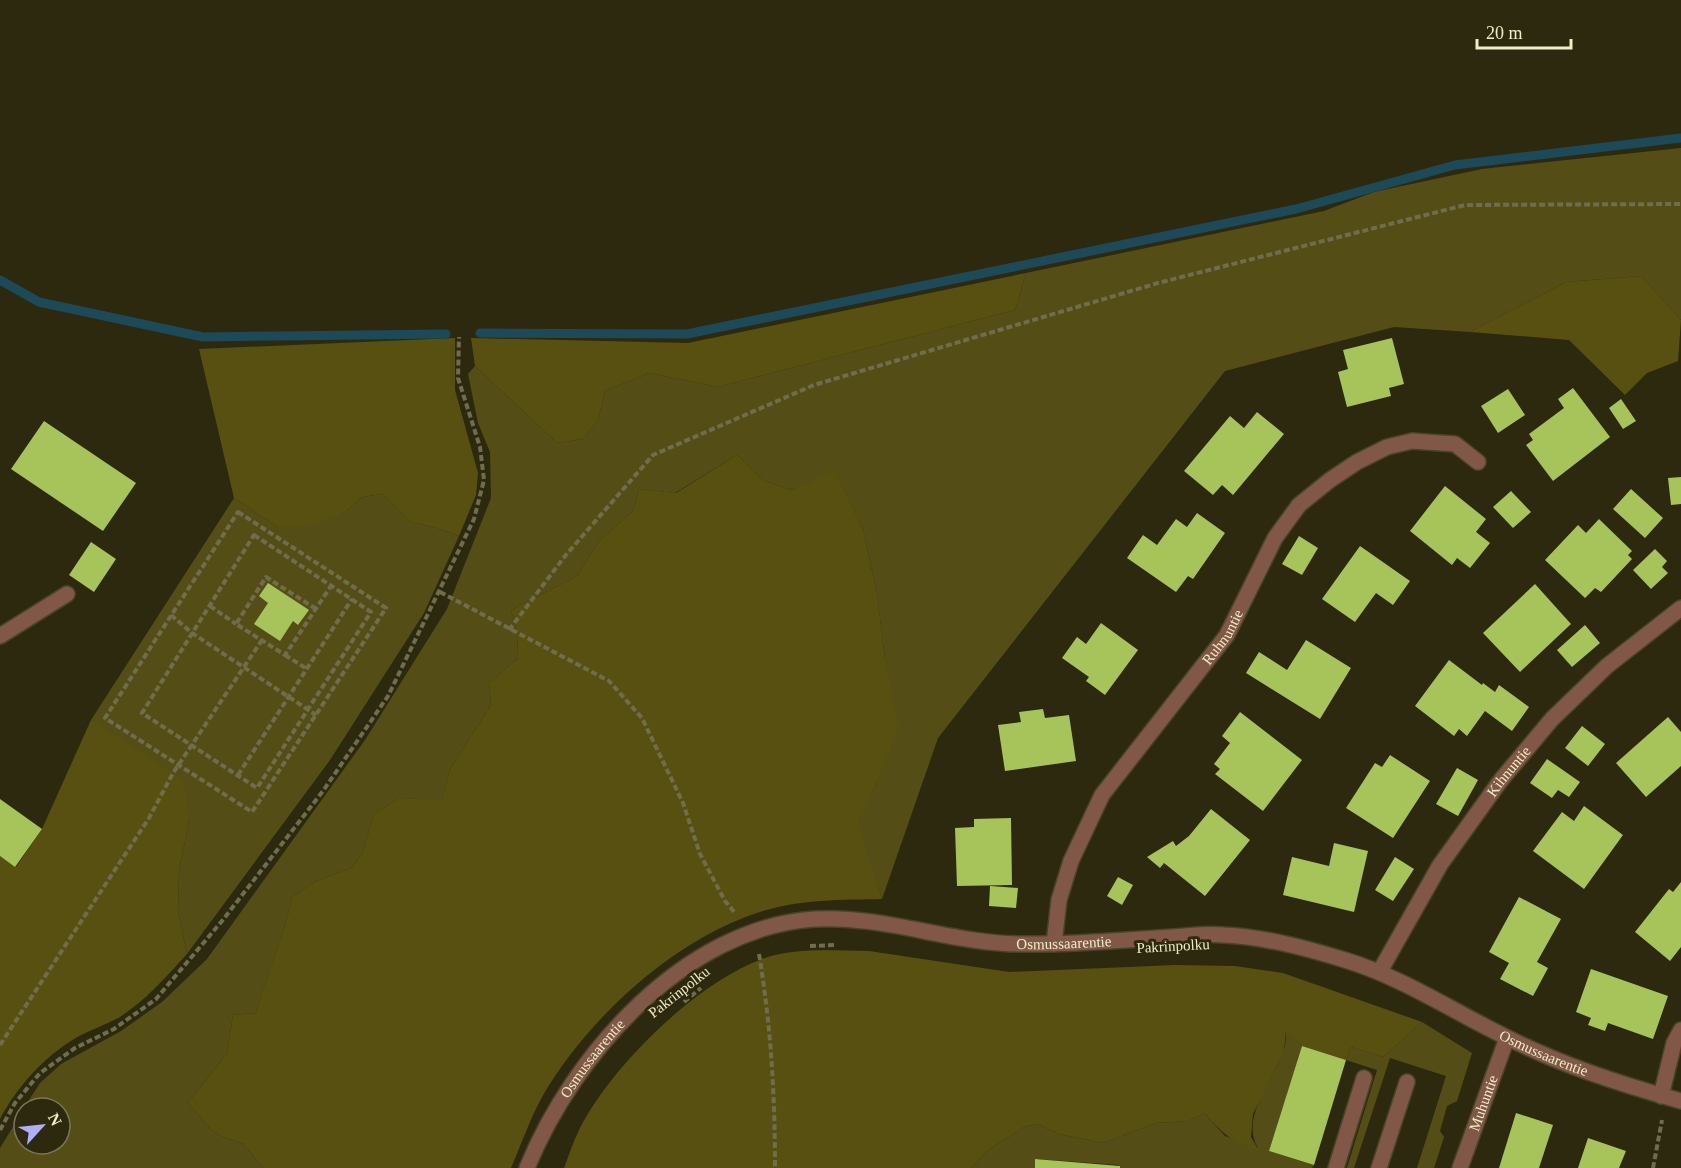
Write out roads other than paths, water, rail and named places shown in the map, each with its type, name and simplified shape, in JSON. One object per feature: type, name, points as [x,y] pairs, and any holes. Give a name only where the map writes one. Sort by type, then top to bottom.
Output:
[{"type":"street","name":"Ruhnuntie","points":[[1054,944],[1059,900],[1071,861],[1102,795],[1227,635],[1275,538],[1299,505],[1330,480],[1387,447],[1412,441],[1455,444],[1478,462]]},
{"type":"street","points":[[0,636],[66,594]]},
{"type":"street","name":"Kihnuntie","points":[[1380,971],[1440,865],[1501,780],[1552,719],[1607,666],[1681,608]]},
{"type":"street","name":"Osmussaarentie","points":[[527,1168],[557,1106],[601,1045],[662,986],[707,954],[750,932],[815,919],[846,920],[976,941],[1054,944],[1222,934],[1304,948],[1380,971],[1507,1038],[1598,1078],[1681,1101]]},
{"type":"street","points":[[1661,1096],[1674,1043],[1681,1030]]},
{"type":"street","name":"Muhuntie","points":[[1460,1168],[1507,1038]]},
{"type":"street","points":[[1336,1168],[1364,1078]]},
{"type":"street","points":[[1379,1168],[1407,1082]]},
{"type":"waterway","points":[[480,333],[687,334],[1296,209],[1455,165],[1681,138]]},
{"type":"waterway","points":[[0,280],[39,302],[203,337],[446,334]]}]
